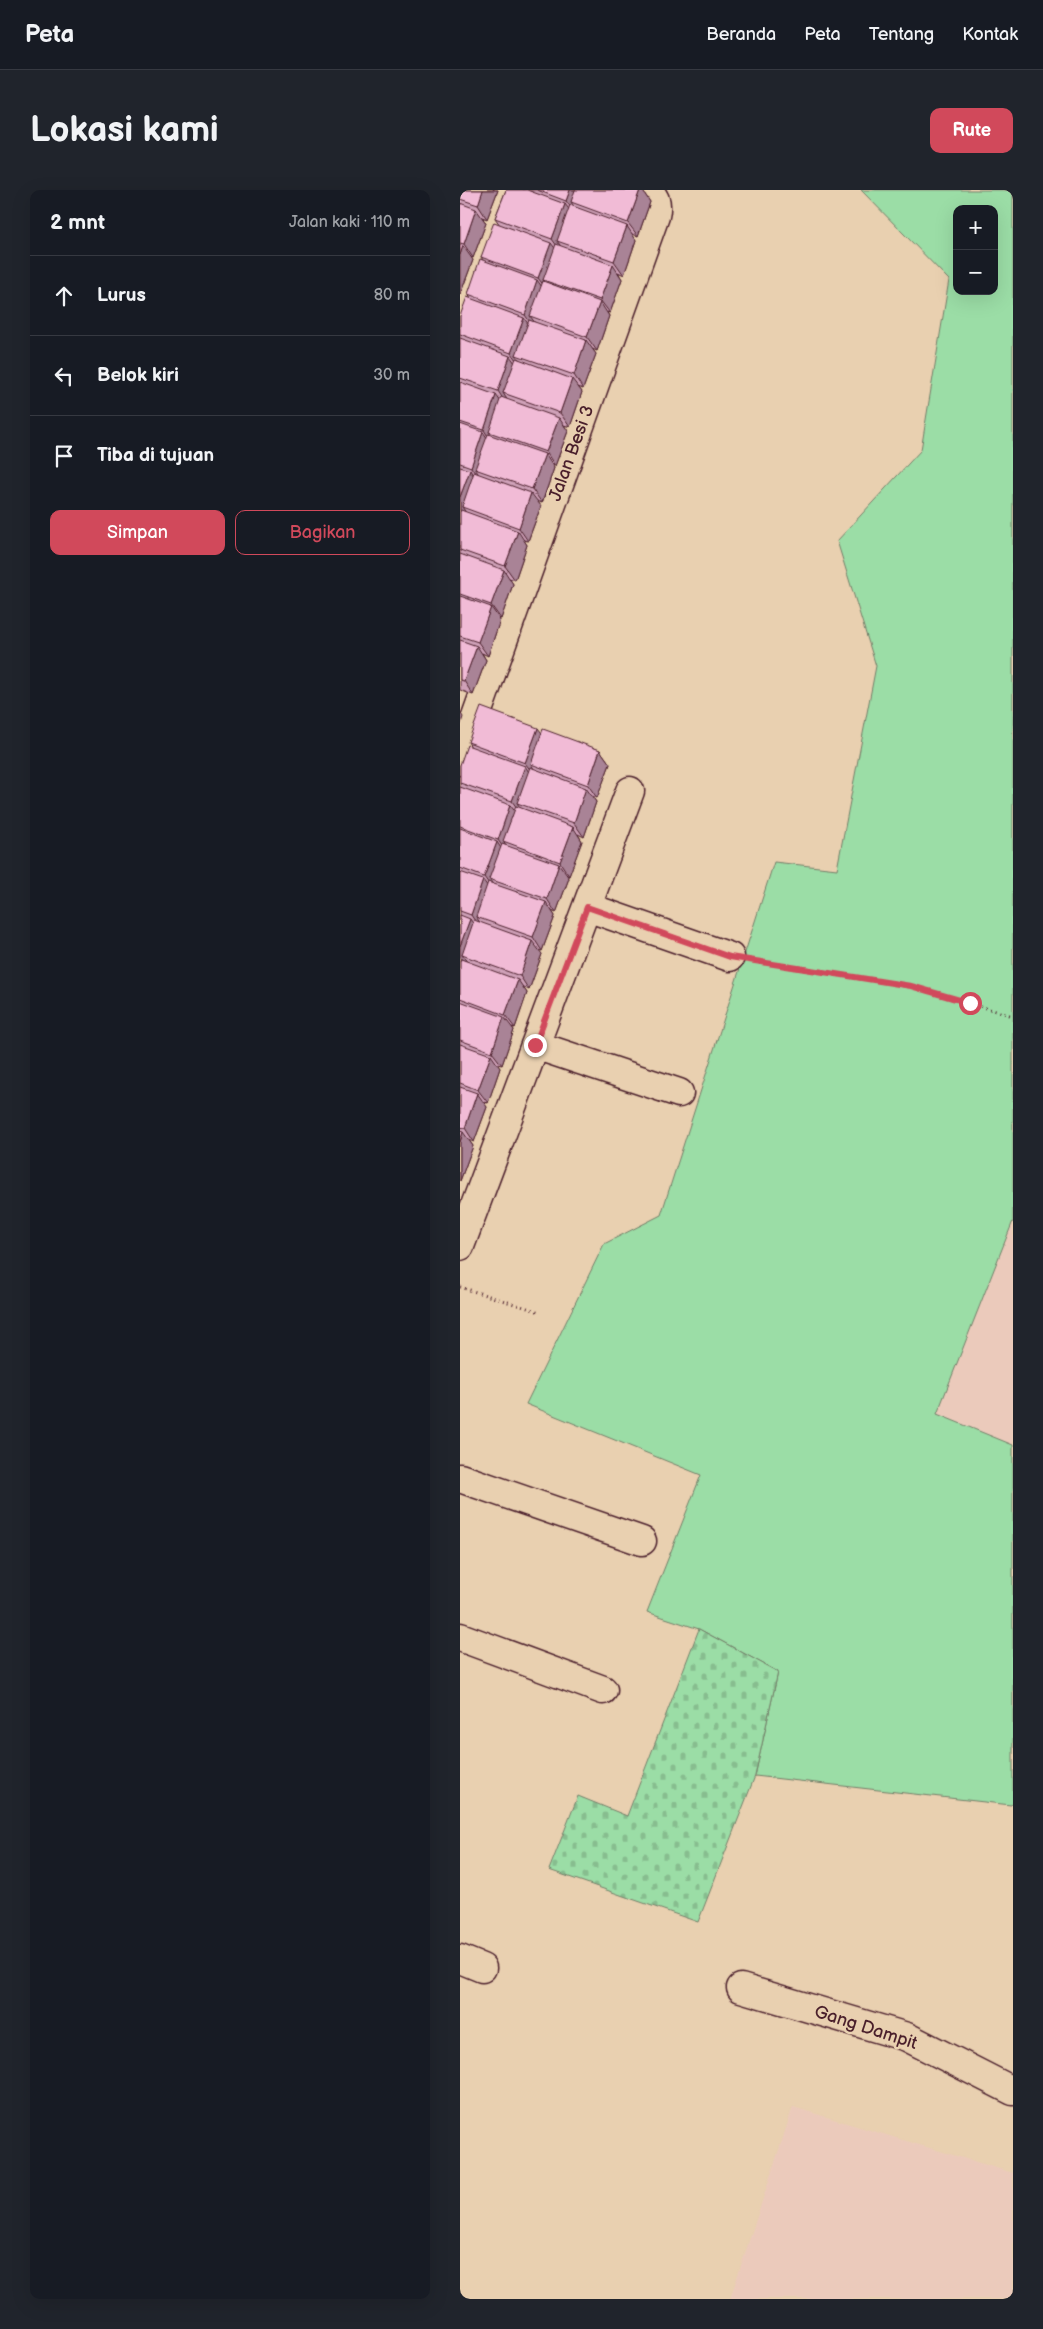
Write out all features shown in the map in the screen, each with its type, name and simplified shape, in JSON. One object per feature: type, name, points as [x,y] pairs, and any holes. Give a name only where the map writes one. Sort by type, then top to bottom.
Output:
[{"type":"street","points":[[460,329],[509,190]]},
{"type":"street","name":"Jalan Besi 3","points":[[460,761],[470,701],[655,216],[650,195]]},
{"type":"street","points":[[460,1246],[630,791]]},
{"type":"street","points":[[587,907],[730,957]]},
{"type":"street","points":[[535,1045],[679,1094]]},
{"type":"street","points":[[460,1478],[642,1541]]},
{"type":"street","points":[[460,1637],[603,1690]]},
{"type":"street","name":"Gang Dampit","points":[[741,1988],[907,2037],[1013,2091]]},
{"type":"path","points":[[730,957],[911,986],[1013,1016]]},
{"type":"path","points":[[460,1287],[540,1312]]},
{"type":"shaded area","points":[[1013,1221],[1013,1445],[936,1414]]},
{"type":"shaded area","points":[[793,2107],[1013,2173],[1013,2299],[730,2299]]},
{"type":"green space","points":[[861,190],[1013,190],[1013,1221],[937,1414],[1013,1445],[1013,1803],[1011,1805],[755,1776],[778,1672],[699,1629],[647,1612],[701,1475],[526,1404],[604,1244],[661,1215],[774,862],[837,869],[876,666],[837,541],[921,450],[949,280]]},
{"type":"green space","points":[[699,1629],[778,1672],[755,1776],[698,1922],[549,1870],[578,1796],[627,1816]]},
{"type":"building","points":[[460,190],[483,190],[478,205],[460,199]]},
{"type":"building","points":[[506,190],[527,190],[565,204],[552,239],[495,218]]},
{"type":"building","points":[[537,190],[570,190],[566,201]]},
{"type":"building","points":[[575,190],[640,190],[628,223],[571,202]]},
{"type":"building","points":[[460,203],[476,209],[464,244],[460,243]]},
{"type":"building","points":[[570,205],[627,226],[614,261],[557,241]]},
{"type":"building","points":[[494,222],[551,243],[538,278],[481,257]]},
{"type":"building","points":[[556,244],[613,265],[600,300],[543,280]]},
{"type":"building","points":[[480,259],[537,280],[525,315],[468,294]]},
{"type":"building","points":[[543,281],[600,302],[587,337],[530,316]]},
{"type":"building","points":[[467,297],[524,318],[511,353],[460,334],[460,316]]},
{"type":"building","points":[[529,320],[586,340],[574,375],[516,355]]},
{"type":"building","points":[[460,338],[510,356],[498,391],[460,378]]},
{"type":"building","points":[[516,358],[572,379],[560,413],[503,393]]},
{"type":"building","points":[[460,382],[496,395],[484,430],[460,422]]},
{"type":"building","points":[[501,397],[559,418],[546,452],[489,432]]},
{"type":"building","points":[[460,424],[483,432],[471,467],[460,463]]},
{"type":"building","points":[[488,434],[545,454],[532,489],[475,469]]},
{"type":"building","points":[[460,467],[470,470],[460,497]]},
{"type":"building","points":[[474,472],[531,493],[519,528],[462,507]]},
{"type":"building","points":[[461,510],[518,531],[505,566],[460,550]]},
{"type":"building","points":[[460,554],[504,570],[491,605],[460,594]]},
{"type":"building","points":[[460,596],[491,607],[478,642],[460,636]]},
{"type":"building","points":[[460,640],[477,646],[464,681],[460,680]]},
{"type":"building","points":[[481,707],[538,728],[525,763],[468,742]]},
{"type":"building","points":[[543,729],[600,750],[588,785],[531,764]]},
{"type":"building","points":[[467,745],[525,766],[512,801],[460,783],[460,765]]},
{"type":"building","points":[[530,767],[586,788],[574,823],[517,803]]},
{"type":"building","points":[[460,787],[510,805],[498,840],[460,826]]},
{"type":"building","points":[[516,806],[573,827],[560,862],[503,841]]},
{"type":"building","points":[[460,828],[497,842],[484,877],[460,868]]},
{"type":"building","points":[[502,844],[559,864],[547,899],[489,879]]},
{"type":"building","points":[[460,872],[483,880],[471,915],[460,911]]},
{"type":"building","points":[[488,882],[546,902],[533,937],[476,917]]},
{"type":"building","points":[[460,915],[470,919],[460,946]]},
{"type":"building","points":[[474,920],[532,941],[520,976],[462,955]]},
{"type":"building","points":[[461,959],[518,980],[505,1015],[460,998]]},
{"type":"building","points":[[460,1001],[504,1017],[492,1052],[460,1040]]},
{"type":"building","points":[[460,1044],[491,1055],[478,1090],[460,1083]]},
{"type":"building","points":[[460,1087],[477,1093],[465,1128],[460,1127]]},
{"type":"building","points":[[460,1131],[463,1132],[460,1142]]},
{"type":"route","points":[[535,1045],[587,907],[730,957],[911,986],[970,1003]]}]
